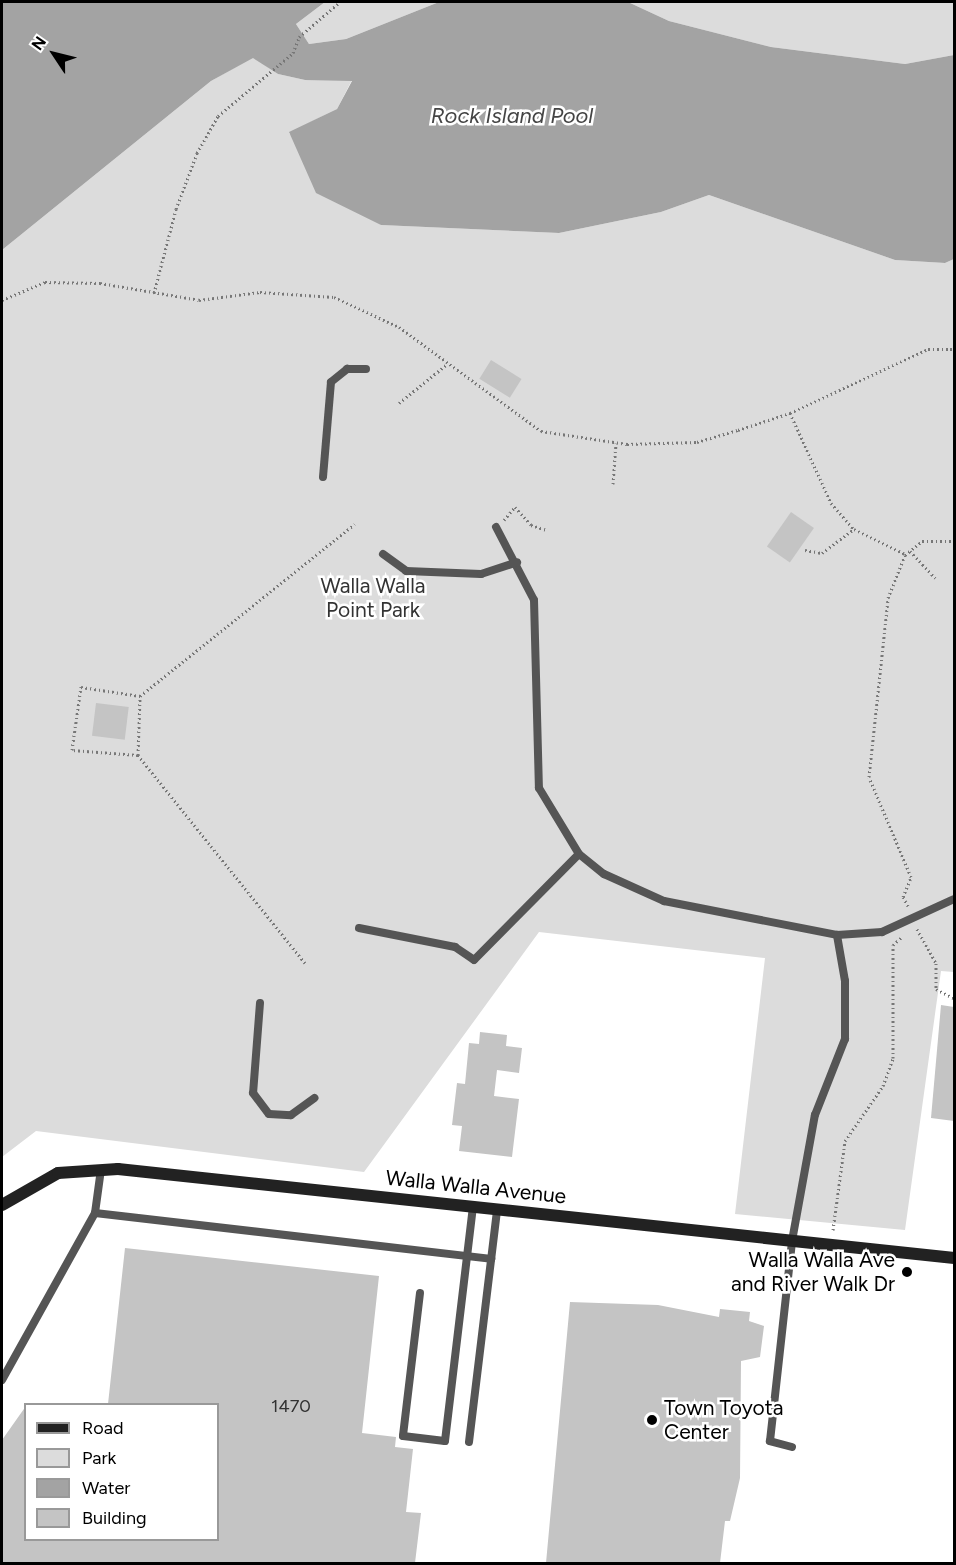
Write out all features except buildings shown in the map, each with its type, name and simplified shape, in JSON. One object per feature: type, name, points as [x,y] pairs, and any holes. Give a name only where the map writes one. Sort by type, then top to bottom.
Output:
[{"type":"street","name":"Walla Walla Avenue","points":[[2,1205],[58,1173],[101,1169],[473,1206],[954,1258]]},
{"type":"lane","points":[[323,477],[331,382],[347,369],[366,369]]},
{"type":"lane","points":[[496,528],[517,562],[534,600],[537,778],[551,816],[579,854],[604,874],[664,901],[837,935],[882,932],[912,916],[954,899]]},
{"type":"lane","points":[[383,554],[406,571],[481,574],[517,562]]},
{"type":"lane","points":[[359,928],[455,947],[474,960],[579,854]]},
{"type":"lane","points":[[792,1447],[770,1441],[792,1241],[815,1115],[845,1039],[845,981],[837,935]]},
{"type":"lane","points":[[260,1003],[254,1093],[269,1114],[291,1115],[314,1098]]},
{"type":"lane","points":[[2,1380],[95,1213],[101,1169]]},
{"type":"lane","points":[[420,1293],[403,1436],[445,1441],[473,1206]]},
{"type":"lane","points":[[469,1442],[497,1209]]},
{"type":"lane","points":[[95,1213],[491,1259]]},
{"type":"path","points":[[154,293],[197,153],[218,116],[264,74],[293,53],[299,37],[340,2]]},
{"type":"path","points":[[2,300],[45,282],[100,283],[199,300],[260,292],[334,297],[399,327],[446,365],[541,431],[616,443],[697,442],[790,413],[928,349],[954,349]]},
{"type":"path","points":[[399,403],[446,365]]},
{"type":"path","points":[[790,413],[831,502],[854,529],[906,555]]},
{"type":"path","points":[[613,484],[616,443]]},
{"type":"path","points":[[496,528],[515,507],[531,525],[546,530]]},
{"type":"path","points":[[138,755],[72,750],[81,687],[140,696],[355,524]]},
{"type":"path","points":[[805,550],[822,553],[854,529]]},
{"type":"path","points":[[954,541],[922,541],[910,551],[906,555],[888,598],[869,777],[911,877],[903,897],[936,963],[936,989],[954,998]]},
{"type":"path","points":[[910,551],[935,578]]},
{"type":"path","points":[[140,696],[138,755],[305,963]]},
{"type":"path","points":[[830,1245],[845,1141],[883,1086],[893,1058],[893,945],[917,929]]},
{"type":"green space","points":[[325,2],[439,2],[346,39],[309,44],[296,24]]},
{"type":"green space","points":[[628,2],[954,2],[954,55],[905,64],[771,47],[669,21]]},
{"type":"green space","name":"Walla Walla Point Park","points":[[253,57],[278,74],[305,80],[352,80],[337,109],[289,133],[381,225],[559,233],[661,212],[709,195],[895,260],[945,263],[954,259],[954,972],[941,971],[905,1230],[735,1214],[765,958],[539,932],[364,1172],[36,1131],[2,1157],[2,250],[211,81]]},
{"type":"water","name":"Rock Island Pool","points":[[2,2],[325,2],[296,24],[309,44],[346,39],[439,2],[628,2],[669,21],[771,47],[905,64],[954,55],[954,259],[945,263],[895,260],[709,195],[661,212],[559,233],[381,225],[316,193],[289,132],[337,109],[352,81],[305,80],[278,74],[253,58],[211,81],[2,250]]},
{"type":"place","name":"Walla Walla Ave and River Walk Dr","points":[[907,1272]]},
{"type":"place","name":"Town Toyota Center","points":[[652,1420]]}]
